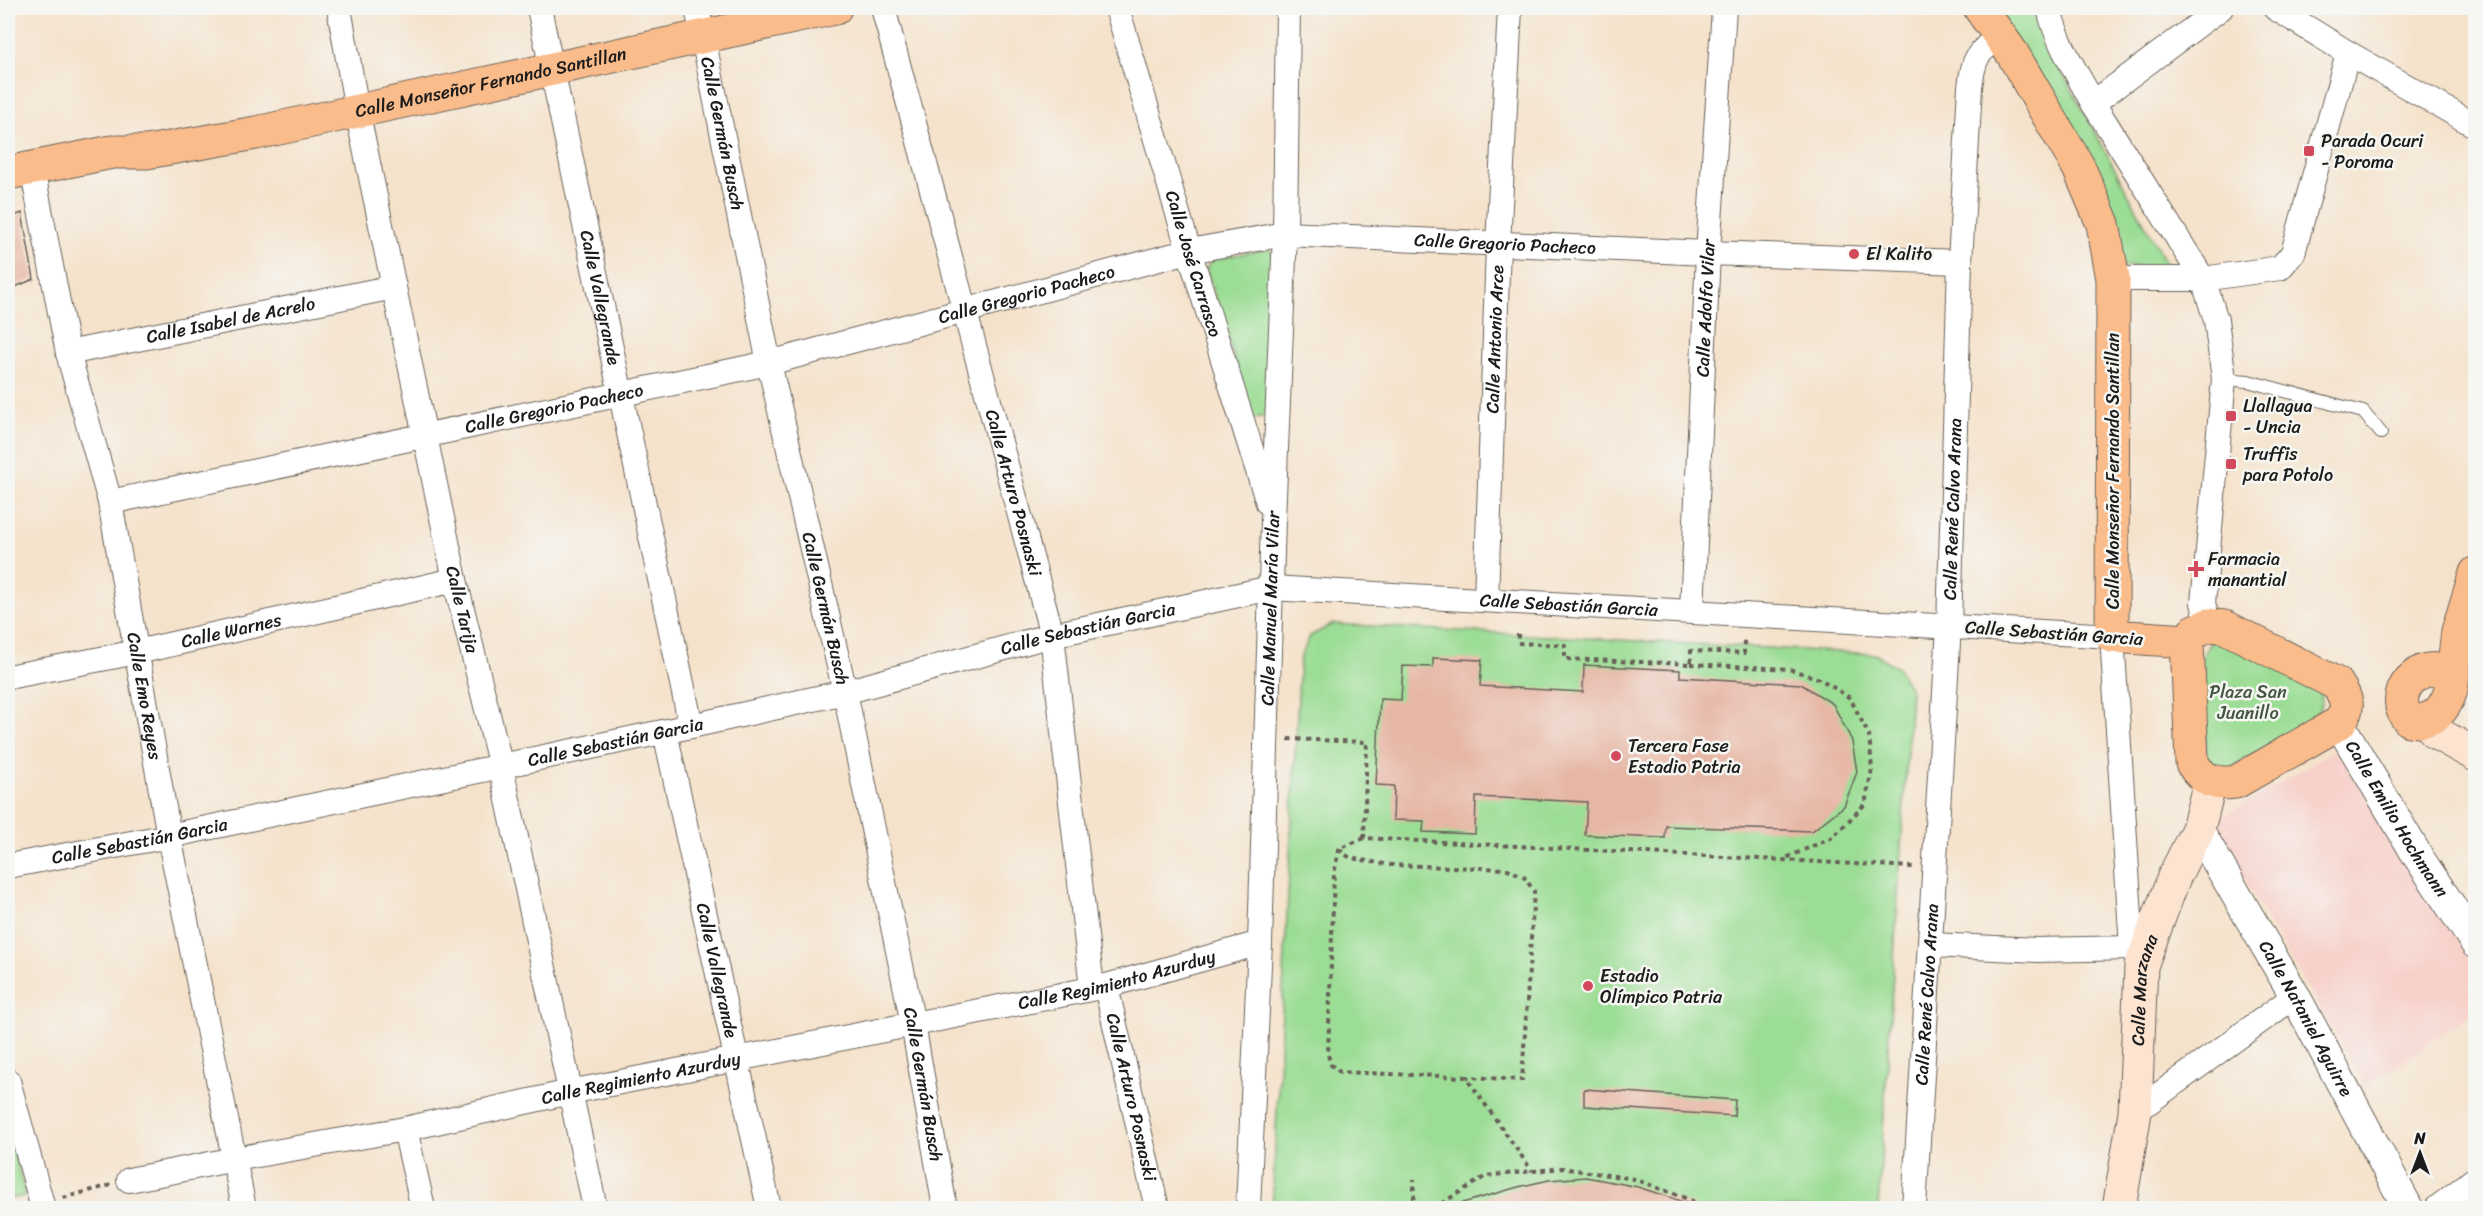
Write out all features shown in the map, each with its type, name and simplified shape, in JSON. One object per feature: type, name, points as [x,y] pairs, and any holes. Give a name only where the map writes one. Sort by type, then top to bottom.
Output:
[{"type":"main road","name":"Calle Monseñor Fernando Santillan","points":[[17,182],[120,165],[147,153],[256,133],[552,70],[700,23],[835,8]]},
{"type":"main road","name":"Calle Monseñor Fernando Santillan","points":[[1982,8],[2079,168],[2103,224],[2113,279],[2112,636]]},
{"type":"main road","points":[[2343,714],[2347,698],[2337,684],[2224,627],[2198,633],[2192,763],[2199,775],[2210,782],[2223,784],[2236,782],[2343,714],[2414,712],[2434,717],[2447,701],[2438,677],[2458,631],[2475,573]]},
{"type":"main road","name":"Calle Sebastián Garcia","points":[[2112,636],[2198,633]]},
{"type":"main road","points":[[2414,712],[2436,733],[2475,755]]},
{"type":"main road","name":"Calle Marzana","points":[[2119,1209],[2135,1112],[2136,957],[2198,829],[2210,782]]},
{"type":"street","name":"Calle Tarija","points":[[339,8],[357,110],[455,580],[501,767],[595,1209]]},
{"type":"street","name":"Calle Vallegrande","points":[[539,8],[691,726]]},
{"type":"street","name":"Calle Arturo Posnaski","points":[[883,8],[1052,634],[1099,987],[1157,1209]]},
{"type":"street","name":"Calle José Carrasco","points":[[1117,8],[1189,251],[1273,520]]},
{"type":"street","name":"Calle Manuel María Vilar","points":[[1248,1209],[1260,943],[1270,588],[1285,234],[1288,8]]},
{"type":"street","name":"Calle Antonio Arce","points":[[1486,600],[1498,245],[1510,8]]},
{"type":"street","name":"Calle Adolfo Vilar","points":[[1692,611],[1708,254],[1724,8]]},
{"type":"street","points":[[2049,8],[2062,45],[2093,104],[2203,279],[2216,320],[2224,379],[2203,603],[2198,633]]},
{"type":"street","points":[[2093,104],[2221,8]]},
{"type":"street","points":[[2275,8],[2475,126]]},
{"type":"street","name":"Calle Germán Busch","points":[[700,23],[769,363],[845,692],[913,1024],[945,1209]]},
{"type":"street","name":"Calle René Calvo Arana","points":[[1914,1209],[1948,626],[1960,261],[1973,60],[1981,50],[2001,36]]},
{"type":"street","points":[[2113,279],[2203,279],[2280,268],[2293,254],[2348,53]]},
{"type":"street","name":"Calle Emo Reyes","points":[[17,182],[110,502],[169,836],[244,1209]]},
{"type":"street","name":"Calle Gregorio Pacheco","points":[[110,502],[769,363],[1189,251],[1285,234],[1708,254],[1960,261]]},
{"type":"street","name":"Calle Isabel de Acrelo","points":[[68,353],[394,287]]},
{"type":"street","name":"Calle Warnes","points":[[8,677],[137,652],[455,580]]},
{"type":"street","name":"Calle Sebastián Garcia","points":[[8,866],[169,836],[665,732],[845,692],[1052,634],[1270,588],[2112,636]]},
{"type":"street","name":"Calle Monseñor Fernando Santillan","points":[[2112,636],[2136,957]]},
{"type":"street","name":"Calle Emilio Hochmann","points":[[2343,714],[2417,855],[2475,944]]},
{"type":"street","name":"Calle Vallegrande","points":[[665,732],[769,1209]]},
{"type":"street","name":"Calle Nataniel Aguirre","points":[[2198,829],[2295,996],[2408,1209]]},
{"type":"street","name":"Calle Regimiento Azurduy","points":[[129,1180],[405,1129],[570,1092],[1099,987],[1260,943]]},
{"type":"street","points":[[1931,945],[2136,957]]},
{"type":"street","points":[[2135,1112],[2295,996]]},
{"type":"street","points":[[8,1081],[35,1207]]},
{"type":"street","points":[[405,1129],[423,1209]]},
{"type":"street","points":[[2437,1209],[2475,1178]]},
{"type":"lane","points":[[2224,379],[2248,381],[2363,412],[2382,433]]},
{"type":"path","points":[[1691,664],[1691,651],[1744,653],[1746,614]]},
{"type":"path","points":[[1518,634],[1518,643],[1565,645],[1565,659],[1789,669],[1820,678],[1850,698],[1869,735],[1872,769],[1865,804],[1833,837],[1785,858]]},
{"type":"path","points":[[1266,738],[1367,742],[1364,838]]},
{"type":"path","points":[[1339,849],[1364,838],[1785,858],[1935,868]]},
{"type":"path","points":[[1339,849],[1350,858],[1391,865],[1508,869],[1524,877],[1534,891],[1522,1080],[1340,1072],[1330,1065],[1328,1055],[1334,874],[1339,849]]},
{"type":"path","points":[[1466,1077],[1532,1171]]},
{"type":"path","points":[[1434,1209],[1486,1176],[1562,1168],[1634,1179],[1693,1201],[1702,1209]]},
{"type":"path","points":[[1414,1179],[1414,1209]]},
{"type":"path","points":[[35,1207],[129,1180]]},
{"type":"shaded area","points":[[2337,749],[2475,969],[2475,1011],[2366,1087],[2211,824]]},
{"type":"green space","points":[[1998,8],[2041,8],[2052,53],[2168,267],[2122,266]]},
{"type":"green space","points":[[1269,249],[1276,257],[1268,415],[1253,419],[1206,269],[1213,259]]},
{"type":"green space","name":"Estadio Olímpico Patria","points":[[1333,624],[1875,654],[1898,668],[1911,691],[1878,1208],[1272,1208],[1300,659],[1310,636]]},
{"type":"green space","name":"Plaza San Juanillo","points":[[2219,638],[2313,681],[2322,696],[2320,708],[2313,720],[2231,769],[2217,767],[2207,760],[2201,660],[2210,642]]},
{"type":"green space","points":[[8,1129],[26,1196],[8,1199]]},
{"type":"building","points":[[22,213],[34,279],[8,290],[8,218]]},
{"type":"building","name":"Tercera Fase Estadio Patria","points":[[1433,658],[1482,660],[1480,686],[1583,692],[1584,665],[1680,670],[1680,677],[1801,684],[1833,704],[1852,741],[1857,772],[1844,806],[1812,831],[1666,826],[1665,838],[1585,835],[1587,802],[1476,797],[1475,834],[1423,832],[1424,821],[1393,820],[1394,786],[1376,785],[1380,699],[1401,700],[1403,666],[1433,667]]},
{"type":"building","points":[[1584,1089],[1735,1100],[1734,1116],[1584,1106]]},
{"type":"building","points":[[1586,1177],[1638,1187],[1693,1205],[1693,1209],[1460,1209],[1459,1204],[1518,1187],[1549,1180]]},
{"type":"place","name":"Parada Ocuri - Poroma","points":[[2309,151]]},
{"type":"place","name":"El Kalito","points":[[1854,254]]},
{"type":"place","name":"Llallagua - Uncia","points":[[2231,416]]},
{"type":"place","name":"Truffis para Potolo","points":[[2231,464]]},
{"type":"place","name":"Farmacia manantial","points":[[2196,569]]},
{"type":"place","name":"Tercera Fase Estadio Patria","points":[[1616,756]]},
{"type":"place","name":"Estadio Olímpico Patria","points":[[1588,986]]}]
